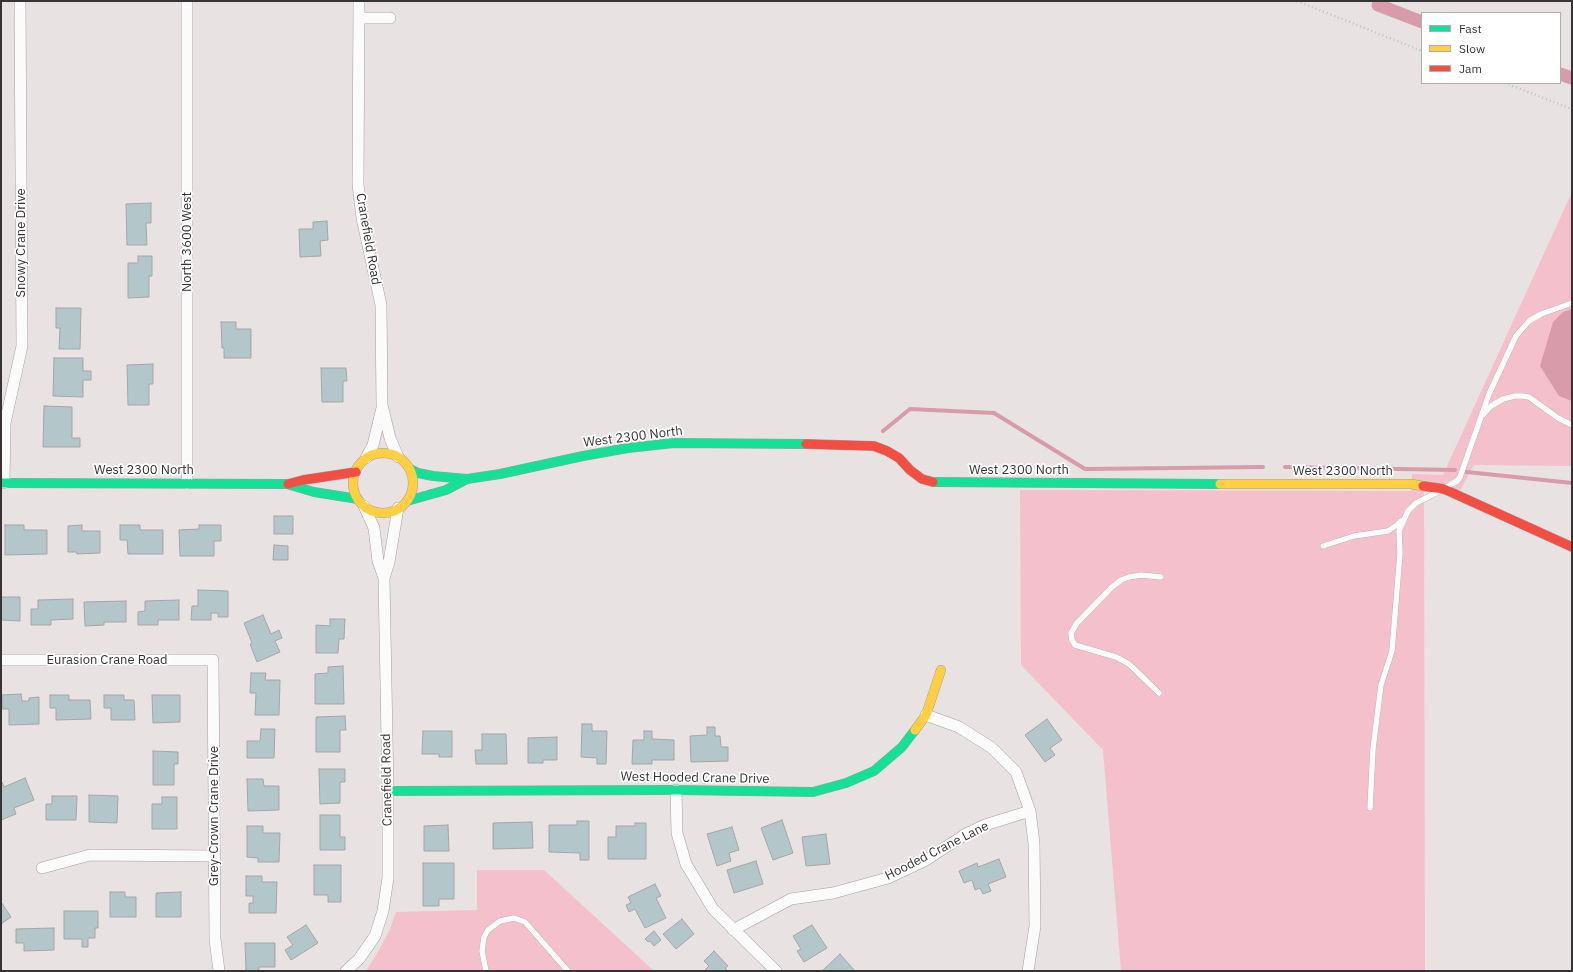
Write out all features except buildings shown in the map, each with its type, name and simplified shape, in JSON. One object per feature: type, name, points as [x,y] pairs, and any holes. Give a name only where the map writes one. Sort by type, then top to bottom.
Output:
[{"type":"street","name":"Snowy Crane Drive","points":[[2,483],[5,423],[22,346],[20,1]]},
{"type":"street","name":"North 3600 West","points":[[187,1],[187,483]]},
{"type":"street","name":"Cranefield Road","points":[[359,1],[358,184],[362,218],[380,305],[382,405],[390,438],[398,457]]},
{"type":"street","points":[[359,18],[390,18]]},
{"type":"street","name":"Cranefield Road","points":[[366,458],[373,444],[382,405]]},
{"type":"street","name":"West 2300 North","points":[[467,479],[500,474],[628,448],[674,443],[874,446],[899,458],[910,470],[922,478],[936,483],[1411,484],[1444,489],[1572,547]]},
{"type":"street","points":[[382,453],[391,454],[398,457],[410,469],[418,473],[467,479],[446,490],[403,505],[390,512],[372,510],[361,502],[354,490],[356,472],[360,464],[366,458],[382,453]]},
{"type":"street","points":[[403,505],[411,494],[413,486],[413,477],[410,469]]},
{"type":"street","points":[[288,484],[303,480],[356,472]]},
{"type":"street","name":"West 2300 North","points":[[2,483],[288,484]]},
{"type":"street","points":[[288,484],[314,492],[361,502]]},
{"type":"street","name":"Cranefield Road","points":[[361,502],[374,528],[378,562],[384,578]]},
{"type":"street","name":"Cranefield Road","points":[[346,971],[359,959],[375,936],[383,910],[388,878],[384,578],[403,505]]},
{"type":"street","name":"Eurasion Crane Road","points":[[1,660],[213,660]]},
{"type":"street","name":"Grey-Crown Crane Drive","points":[[213,660],[215,939],[219,971]]},
{"type":"street","name":"West Hooded Crane Drive","points":[[388,791],[676,790],[813,792],[846,783],[874,771],[902,747],[926,715],[941,670]]},
{"type":"street","points":[[926,715],[960,727],[992,748],[1016,772],[1030,811],[1034,843],[1035,926],[1028,971]]},
{"type":"street","points":[[676,790],[677,833],[686,864],[713,909],[776,971]]},
{"type":"street","name":"Hooded Crane Lane","points":[[733,930],[791,899],[833,893],[888,878],[926,860],[978,828],[1030,811]]},
{"type":"street","points":[[42,868],[90,856],[214,856]]},
{"type":"lane","points":[[1323,546],[1354,536],[1388,531],[1397,525],[1416,503],[1457,481],[1460,477],[1489,394],[1509,349],[1522,327],[1541,314],[1572,303]]},
{"type":"lane","points":[[1480,421],[1491,406],[1503,399],[1515,396],[1529,398],[1558,418],[1572,425]]},
{"type":"lane","points":[[1370,808],[1374,749],[1381,685],[1392,651],[1394,639],[1400,553],[1399,531],[1404,517]]},
{"type":"lane","points":[[1159,693],[1129,664],[1116,657],[1075,645],[1072,640],[1071,633],[1077,623],[1111,588],[1121,580],[1141,575],[1161,577]]},
{"type":"lane","points":[[486,971],[482,951],[484,937],[488,930],[500,921],[514,918],[524,922],[568,971]]},
{"type":"path","points":[[1297,1],[1421,51]]},
{"type":"path","points":[[1508,84],[1572,109]]},
{"type":"shaded area","points":[[1572,192],[1572,466],[1474,465],[1456,498],[1424,490],[1425,971],[1121,971],[1103,750],[1021,665],[1020,490],[1411,491],[1412,474],[1443,475]]},
{"type":"shaded area","points":[[1572,309],[1572,401],[1559,396],[1540,366],[1553,322],[1563,312]]},
{"type":"shaded area","points":[[477,870],[544,870],[654,971],[366,971],[390,929],[396,912],[477,910]]},
{"type":"waterway","points":[[1378,5],[1421,22]]},
{"type":"waterway","points":[[1561,74],[1572,78]]},
{"type":"waterway","points":[[883,431],[910,409],[994,413],[1085,469],[1263,467]]},
{"type":"waterway","points":[[1285,467],[1455,470]]},
{"type":"waterway","points":[[1467,472],[1572,483]]},
{"type":"traffic: fast","points":[[407,501],[446,490],[467,479],[500,474],[628,448],[674,443],[806,444]]},
{"type":"traffic: fast","points":[[410,469],[418,473],[433,476],[467,479]]},
{"type":"traffic: fast","points":[[933,482],[1220,484]]},
{"type":"traffic: fast","points":[[1,483],[287,484],[314,492],[358,499]]},
{"type":"traffic: fast","points":[[388,791],[676,790],[813,792],[846,783],[874,771],[902,747],[915,730]]},
{"type":"traffic: slow","points":[[383,453],[399,458],[404,462],[408,467],[413,483],[408,499],[404,504],[399,508],[383,513],[367,508],[362,504],[358,499],[353,483],[358,467],[362,462],[367,458],[383,453]]},
{"type":"traffic: slow","points":[[1220,484],[1411,484],[1423,486]]},
{"type":"traffic: slow","points":[[915,730],[926,715],[941,670]]},
{"type":"traffic: jam","points":[[806,444],[874,446],[899,458],[910,470],[922,479],[933,482]]},
{"type":"traffic: jam","points":[[288,484],[303,480],[356,472]]},
{"type":"traffic: jam","points":[[1423,486],[1444,489],[1572,547]]}]
